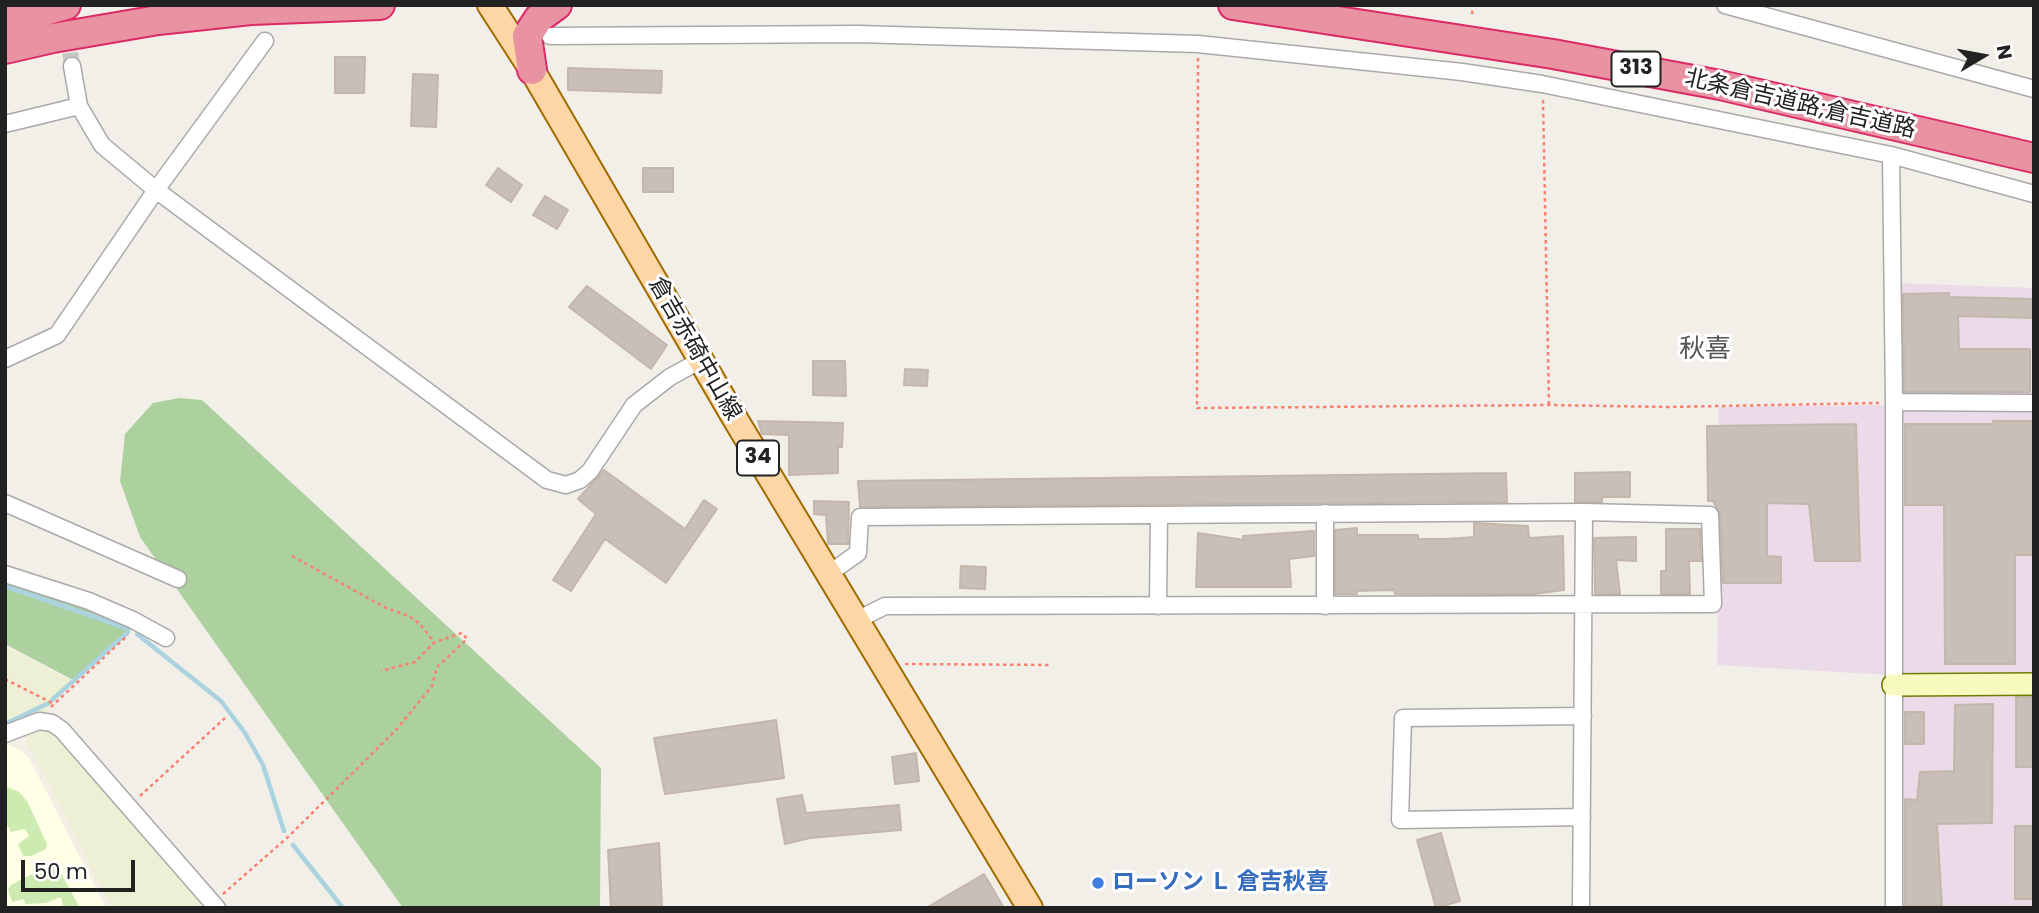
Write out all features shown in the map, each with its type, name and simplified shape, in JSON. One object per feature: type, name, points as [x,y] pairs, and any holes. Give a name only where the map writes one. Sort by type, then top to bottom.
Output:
[{"type":"highway","points":[[5,9],[17,5]]},
{"type":"highway","points":[[5,22],[66,5]]},
{"type":"highway","points":[[5,49],[53,37],[172,19],[251,10],[380,5]]},
{"type":"highway","points":[[532,70],[527,36],[539,18],[557,5]]},
{"type":"highway","name":"北条倉吉道路;倉吉道路","points":[[1233,5],[1539,52],[1707,82],[2034,158]]},
{"type":"highway","name":"北条倉吉道路;倉吉道路","points":[[1343,5],[1710,69],[2034,143]]},
{"type":"main road","name":"倉吉赤碕中山線","points":[[490,5],[532,70],[827,575],[1030,908]]},
{"type":"street","points":[[1725,5],[2034,89]]},
{"type":"street","points":[[550,36],[858,34],[1198,44],[1462,72],[1542,84],[1891,155],[2034,194]]},
{"type":"street","points":[[5,359],[57,334],[156,190],[265,41]]},
{"type":"street","points":[[72,66],[79,107],[102,145],[156,190],[547,481],[566,485],[580,480],[590,471],[634,405],[670,377],[701,360]]},
{"type":"street","points":[[5,124],[79,107]]},
{"type":"street","points":[[1891,155],[1894,908]]},
{"type":"street","points":[[1894,402],[2034,403]]},
{"type":"street","points":[[5,503],[178,579]]},
{"type":"street","points":[[827,575],[858,553],[859,517],[1584,512],[1710,515],[1713,604],[885,606],[855,621]]},
{"type":"street","points":[[1581,908],[1584,512]]},
{"type":"street","points":[[1325,513],[1325,606]]},
{"type":"street","points":[[1158,606],[1159,515]]},
{"type":"street","points":[[5,574],[89,601],[166,638]]},
{"type":"street","points":[[1893,685],[2034,684]]},
{"type":"street","points":[[1582,817],[1400,821],[1403,718],[1583,716]]},
{"type":"street","points":[[5,734],[39,721],[49,723],[75,741],[215,905]]},
{"type":"path","points":[[1472,14],[1473,5]]},
{"type":"path","points":[[1198,44],[1197,408],[1549,405],[1668,407],[1894,402]]},
{"type":"path","points":[[1542,84],[1549,405]]},
{"type":"path","points":[[292,556],[386,608],[409,617],[420,624],[435,642]]},
{"type":"path","points":[[49,723],[48,710],[140,624]]},
{"type":"path","points":[[215,905],[397,729],[432,686],[437,667],[467,639],[462,633],[435,642],[415,662],[381,671]]},
{"type":"path","points":[[886,673],[902,664],[1052,665]]},
{"type":"path","points":[[5,679],[54,704]]},
{"type":"path","points":[[130,806],[225,718]]},
{"type":"shaded area","points":[[1899,283],[2034,288],[2034,908],[1899,908],[1889,675],[1717,665],[1719,407],[1888,405],[1904,393],[1904,314],[1898,314]]},
{"type":"shaded area","points":[[5,646],[74,682],[47,709],[48,717],[5,731]]},
{"type":"shaded area","points":[[49,727],[209,908],[111,908],[27,743],[25,734],[30,728]]},
{"type":"shaded area","points":[[5,744],[21,750],[29,758],[106,908],[5,908]]},
{"type":"green space","points":[[179,398],[202,400],[601,768],[600,908],[403,908],[140,537],[120,481],[125,434],[153,403]]},
{"type":"green space","points":[[5,578],[135,626],[73,680],[5,644]]},
{"type":"green space","points":[[5,786],[19,792],[27,801],[47,844],[46,849],[31,856],[23,856],[18,844],[29,836],[25,829],[11,832],[5,821]]},
{"type":"green space","points":[[57,866],[80,908],[63,908],[61,897],[46,903],[25,904],[24,899],[12,902],[8,889],[11,885],[46,867]]},
{"type":"building","points":[[335,57],[365,57],[364,93],[335,93]]},
{"type":"building","points":[[568,68],[662,71],[661,93],[568,90]]},
{"type":"building","points":[[413,74],[438,75],[436,127],[411,126]]},
{"type":"building","points":[[498,168],[522,185],[511,202],[486,185]]},
{"type":"building","points":[[643,168],[673,168],[673,192],[643,192]]},
{"type":"building","points":[[545,196],[568,210],[557,229],[533,215]]},
{"type":"building","points":[[587,286],[667,345],[651,369],[569,307]]},
{"type":"building","points":[[1949,293],[1949,297],[2034,299],[2034,318],[1958,316],[1959,349],[2030,349],[2030,392],[1904,392],[1903,294]]},
{"type":"building","points":[[813,361],[845,361],[846,396],[813,395]]},
{"type":"building","points":[[905,369],[928,370],[927,386],[904,385]]},
{"type":"building","points":[[758,421],[843,423],[842,447],[838,447],[838,473],[789,475],[789,435],[762,434]]},
{"type":"building","points":[[1993,421],[2034,421],[2034,555],[2015,555],[2015,664],[1945,664],[1944,505],[1905,505],[1905,424],[1993,424]]},
{"type":"building","points":[[1856,424],[1860,561],[1815,561],[1809,504],[1767,503],[1767,556],[1781,557],[1781,583],[1723,583],[1720,514],[1713,501],[1708,501],[1707,426]]},
{"type":"building","points":[[604,470],[685,529],[704,500],[717,509],[666,583],[605,539],[571,591],[553,580],[596,514],[578,499]]},
{"type":"building","points":[[1630,472],[1630,497],[1602,497],[1602,502],[1575,502],[1575,473]]},
{"type":"building","points":[[1506,473],[1507,502],[860,507],[858,481]]},
{"type":"building","points":[[814,501],[849,502],[848,544],[828,544],[826,515],[814,514]]},
{"type":"building","points":[[1474,523],[1528,526],[1529,538],[1563,536],[1564,590],[1533,594],[1395,594],[1394,590],[1335,594],[1335,530],[1357,528],[1357,535],[1418,535],[1418,539],[1447,539],[1474,537]]},
{"type":"building","points":[[1666,529],[1700,529],[1701,561],[1689,561],[1690,594],[1661,594],[1661,571],[1666,571]]},
{"type":"building","points":[[1314,531],[1314,556],[1289,559],[1291,587],[1196,587],[1198,533],[1244,540],[1243,536]]},
{"type":"building","points":[[1636,537],[1636,561],[1616,560],[1620,594],[1595,594],[1594,538]]},
{"type":"building","points":[[961,566],[986,567],[985,589],[960,588]]},
{"type":"building","points":[[2016,697],[2034,697],[2034,767],[2016,767]]},
{"type":"building","points":[[1993,704],[1992,823],[1937,824],[1942,906],[1905,906],[1905,799],[1917,800],[1920,772],[1954,771],[1955,705]]},
{"type":"building","points":[[1905,712],[1924,712],[1924,744],[1905,744]]},
{"type":"building","points":[[776,720],[784,778],[665,794],[654,738]]},
{"type":"building","points":[[916,753],[919,781],[895,784],[892,757]]},
{"type":"building","points":[[802,795],[806,813],[899,805],[901,830],[810,838],[785,844],[777,799]]},
{"type":"building","points":[[2015,826],[2034,826],[2034,899],[2015,899]]},
{"type":"building","points":[[1441,833],[1460,901],[1436,908],[1417,840]]},
{"type":"building","points":[[659,843],[662,908],[611,908],[608,850]]},
{"type":"building","points":[[984,874],[1004,908],[926,908]]},
{"type":"waterway","points":[[5,586],[129,629]]},
{"type":"waterway","points":[[52,700],[128,632]]},
{"type":"waterway","points":[[137,634],[221,701],[245,733],[263,765],[284,831]]},
{"type":"waterway","points":[[5,724],[49,703]]},
{"type":"waterway","points":[[293,845],[343,908]]},
{"type":"tunnel","points":[[67,29],[72,66]]},
{"type":"place","name":"ローソン Ｌ 倉吉秋喜","points":[[1098,883]]},
{"type":"district","name":"秋喜","points":[[1705,350]]}]
